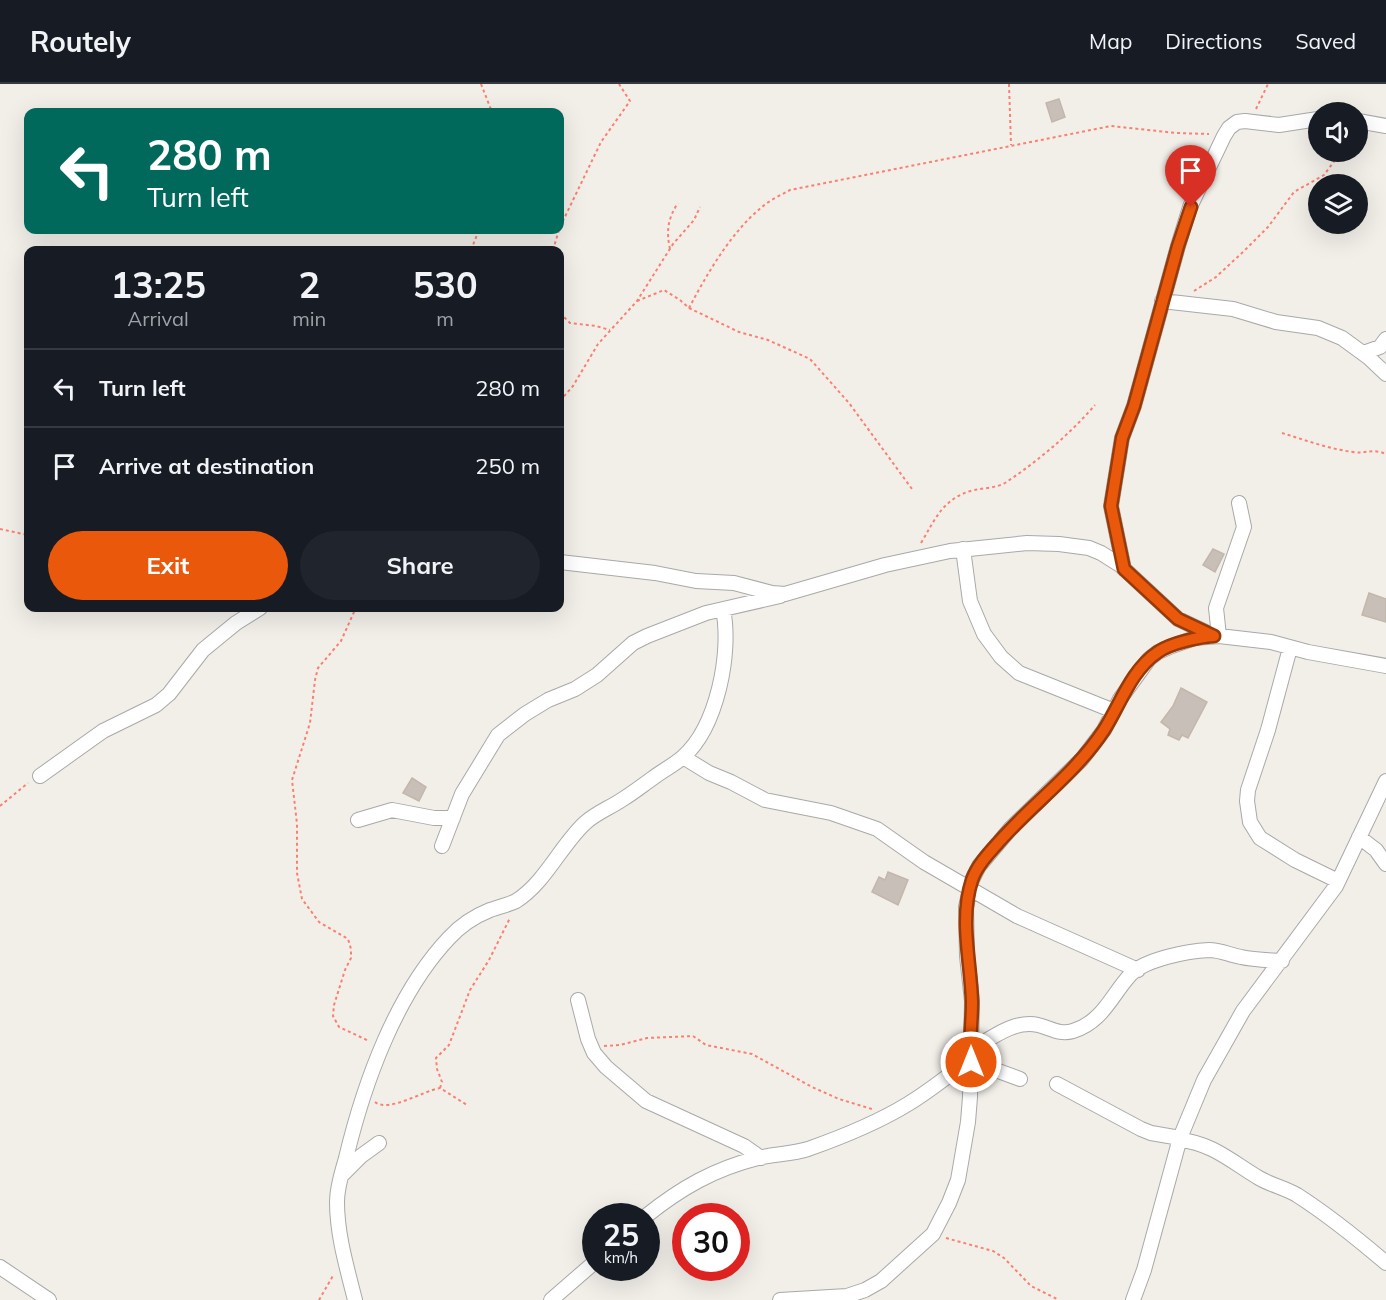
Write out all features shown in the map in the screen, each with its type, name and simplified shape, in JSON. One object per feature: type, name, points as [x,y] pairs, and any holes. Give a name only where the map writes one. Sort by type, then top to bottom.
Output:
[{"type":"street","points":[[1124,569],[1111,506],[1116,470],[1122,438],[1134,406],[1162,301],[1191,207],[1229,128],[1237,122],[1279,125],[1308,121]]},
{"type":"street","points":[[1368,123],[1386,126]]},
{"type":"street","points":[[1162,301],[1233,309],[1276,322],[1318,328],[1342,338],[1386,374]]},
{"type":"street","points":[[1363,353],[1380,346],[1386,339]]},
{"type":"street","points":[[1217,636],[1216,608],[1244,527],[1239,503]]},
{"type":"street","points":[[442,846],[462,794],[498,735],[548,700],[575,689],[597,675],[633,643],[678,623],[723,609],[771,599],[908,560],[963,549],[1027,543],[1059,544],[1089,548],[1101,553],[1124,569],[1178,619],[1217,636]]},
{"type":"street","points":[[963,549],[970,601],[984,634],[1002,657],[1019,673],[1114,711]]},
{"type":"street","points":[[564,562],[645,571],[696,581],[734,583],[785,594]]},
{"type":"street","points":[[355,1300],[338,1220],[337,1193],[357,1113],[382,1048],[410,991],[431,960],[454,933],[487,911],[518,899],[551,866],[575,833],[587,821],[599,811],[622,801],[683,757],[693,745],[704,728],[719,689],[726,655],[726,623],[723,609]]},
{"type":"street","points":[[40,776],[103,731],[156,705],[169,694],[203,650],[254,612]]},
{"type":"street","points":[[780,1300],[836,1297],[865,1290],[881,1281],[933,1234],[958,1179],[968,1122],[972,1001],[967,956],[966,907],[972,880],[986,856],[1011,828],[1082,759],[1104,730],[1141,668],[1158,652],[1195,638],[1217,636],[1270,642],[1290,648],[1386,666]]},
{"type":"street","points":[[1290,648],[1268,730],[1248,790],[1250,822],[1260,838],[1295,860],[1338,881]]},
{"type":"street","points":[[683,757],[709,774],[743,787],[765,800],[831,813],[870,826],[970,890],[1017,916],[1138,970]]},
{"type":"street","points":[[1133,1300],[1144,1270],[1180,1139],[1204,1080],[1243,1011],[1282,961],[1338,881],[1386,781]]},
{"type":"street","points":[[358,820],[392,810],[434,818],[453,818]]},
{"type":"street","points":[[1359,837],[1376,850],[1386,864]]},
{"type":"street","points":[[660,1205],[690,1184],[732,1166],[805,1150],[857,1130],[908,1104],[971,1057],[996,1035],[1025,1024],[1038,1025],[1062,1033],[1074,1031],[1088,1024],[1105,1010],[1123,984],[1146,964],[1209,950],[1240,957],[1282,961]]},
{"type":"street","points":[[578,1000],[594,1053],[646,1101],[744,1146],[761,1158]]},
{"type":"street","points":[[971,1057],[1020,1079]]},
{"type":"street","points":[[1057,1084],[1141,1129],[1213,1148],[1261,1179],[1295,1194],[1359,1240],[1386,1263]]},
{"type":"street","points":[[340,1178],[361,1156],[379,1143]]},
{"type":"street","points":[[0,1267],[49,1300]]},
{"type":"street","points":[[551,1300],[582,1273]]},
{"type":"path","points":[[481,84],[490,108]]},
{"type":"path","points":[[564,218],[601,142],[630,101],[619,84]]},
{"type":"path","points":[[1009,84],[1011,145]]},
{"type":"path","points":[[1249,122],[1268,84]]},
{"type":"path","points":[[688,308],[710,268],[741,230],[762,207],[790,190],[1111,126],[1205,135],[1229,128]]},
{"type":"path","points":[[1193,291],[1216,277],[1268,226],[1294,192],[1324,175],[1334,162]]},
{"type":"path","points":[[670,249],[669,222],[678,203]]},
{"type":"path","points":[[564,396],[573,386],[598,344],[637,301],[670,249],[694,220],[700,207]]},
{"type":"path","points":[[637,301],[664,290],[688,308],[739,332],[768,340],[810,359],[849,403],[912,489]]},
{"type":"path","points":[[564,316],[570,323],[610,330]]},
{"type":"path","points":[[908,560],[952,498],[964,493],[1002,485],[1069,433],[1095,405]]},
{"type":"path","points":[[1282,433],[1341,450],[1362,452],[1375,450],[1386,454]]},
{"type":"path","points":[[0,529],[24,534]]},
{"type":"path","points":[[354,612],[341,641],[318,668],[310,723],[294,771],[292,790],[297,824],[298,887],[312,915],[319,922],[348,939],[351,949],[351,958],[334,1005],[334,1020],[339,1027],[382,1048]]},
{"type":"path","points":[[0,806],[18,790],[40,776]]},
{"type":"path","points":[[440,1088],[442,1082],[436,1058],[449,1045],[470,990],[514,913]]},
{"type":"path","points":[[590,1043],[604,1046],[620,1045],[647,1038],[693,1036],[706,1046],[752,1054],[812,1088],[886,1115]]},
{"type":"path","points":[[365,1091],[379,1105],[385,1106],[440,1088]]},
{"type":"path","points":[[440,1088],[467,1105]]},
{"type":"path","points":[[933,1234],[993,1251],[1004,1258],[1031,1286],[1059,1300]]},
{"type":"path","points":[[319,1300],[336,1270]]},
{"type":"building","points":[[1059,99],[1065,117],[1052,122],[1046,103]]},
{"type":"building","points":[[1213,549],[1224,554],[1215,572],[1203,565]]},
{"type":"building","points":[[1369,593],[1386,599],[1386,622],[1362,615]]},
{"type":"building","points":[[1181,688],[1207,702],[1188,738],[1182,735],[1179,740],[1168,735],[1170,729],[1161,722],[1173,706]]},
{"type":"building","points":[[412,778],[426,787],[419,801],[403,793]]},
{"type":"building","points":[[888,872],[908,880],[898,905],[872,892],[879,877],[885,880]]},
{"type":"route","points":[[971,1062],[972,1001],[967,956],[966,907],[972,880],[979,866],[1011,828],[1082,759],[1104,730],[1120,699],[1149,659],[1172,646],[1195,638],[1214,636],[1178,619],[1124,569],[1111,506],[1122,438],[1134,406],[1191,207]]}]
